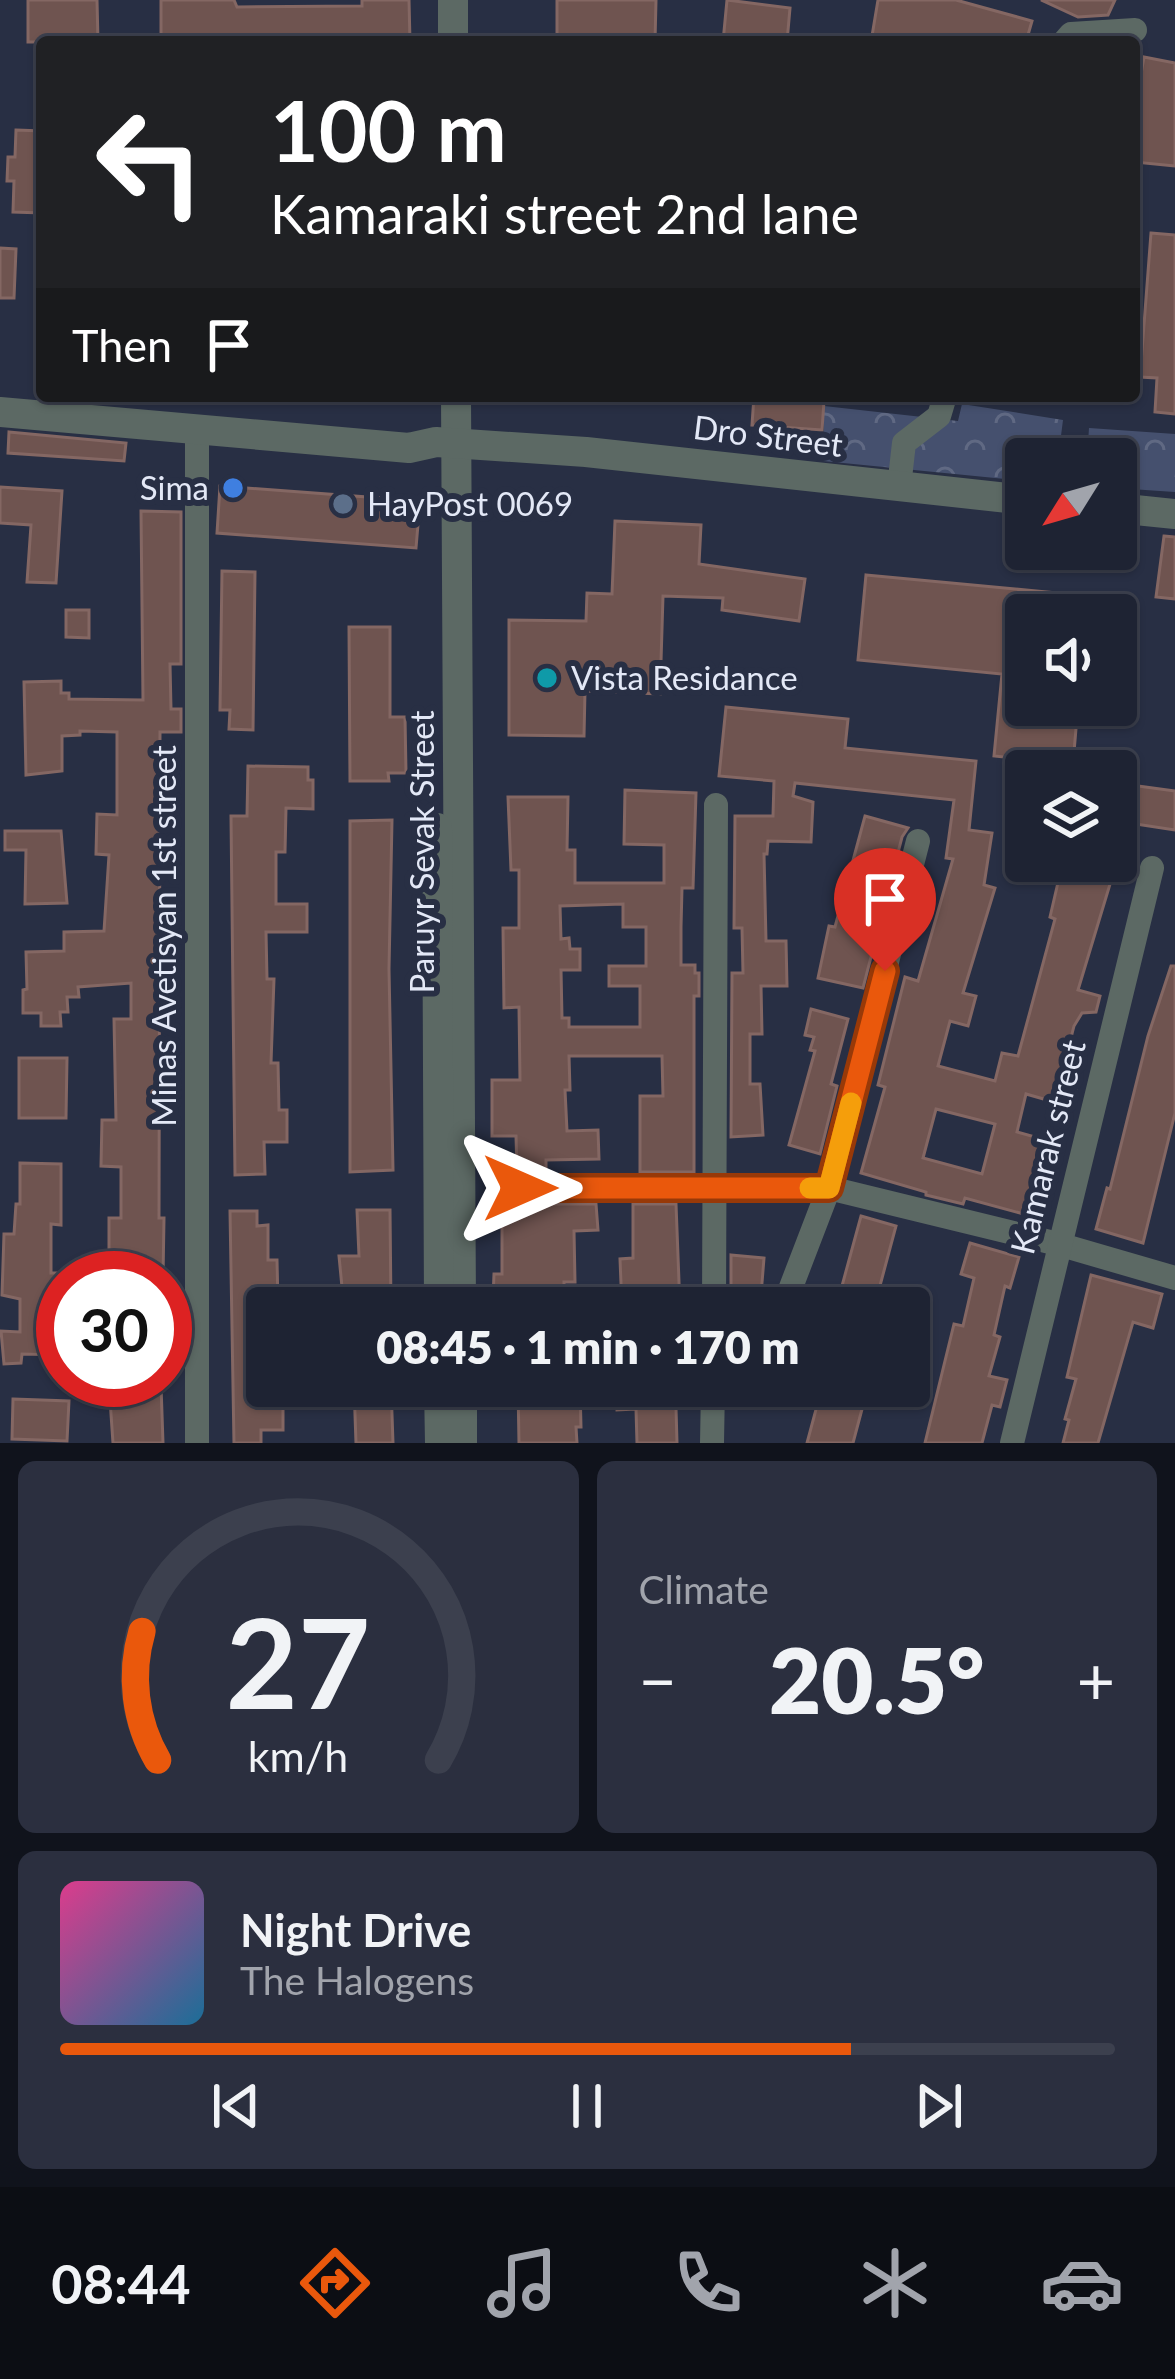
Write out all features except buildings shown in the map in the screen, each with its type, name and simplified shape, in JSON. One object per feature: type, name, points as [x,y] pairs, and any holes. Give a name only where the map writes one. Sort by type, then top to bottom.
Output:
[{"type":"street","points":[[434,0],[434,36]]},
{"type":"street","points":[[453,0],[454,36]]},
{"type":"street","points":[[1069,36],[1135,30]]},
{"type":"street","points":[[0,400],[411,433],[446,442]]},
{"type":"street","name":"Paruyr Sevak Street","points":[[437,402],[446,442],[461,1287]]},
{"type":"street","name":"Paruyr Sevak Street","points":[[439,1287],[446,442],[454,402]]},
{"type":"street","points":[[898,488],[904,443],[939,416],[943,402]]},
{"type":"street","name":"Dro Street","points":[[0,412],[410,448],[446,442],[586,452],[1005,498]]},
{"type":"street","name":"Minas Avetisyan 1st street","points":[[197,430],[197,1443]]},
{"type":"street","points":[[1137,510],[1175,514]]},
{"type":"street","points":[[715,1287],[716,805]]},
{"type":"street","points":[[791,1287],[829,1188],[918,841]]},
{"type":"street","name":"Kamarak street","points":[[1012,1443],[1152,868]]},
{"type":"street","points":[[520,1188],[829,1188],[1175,1278]]},
{"type":"street","points":[[439,1407],[440,1443]]},
{"type":"street","points":[[461,1407],[462,1443]]},
{"type":"street","points":[[712,1443],[713,1407]]},
{"type":"green space","points":[[962,404],[1063,420],[1061,438],[1005,438],[1005,479],[823,461],[824,406],[958,421]]},
{"type":"green space","points":[[1089,428],[1175,434],[1175,492],[1137,489],[1137,438],[1088,438]]},
{"type":"slow traffic","points":[[810,1188],[829,1188],[851,1103]]},
{"type":"place","name":"Sima","points":[[233,488]]},
{"type":"place","name":"HayPost 0069","points":[[343,504]]},
{"type":"place","name":"Vista Residance","points":[[547,678]]},
{"type":"route","points":[[520,1188],[829,1188],[885,971]]}]
